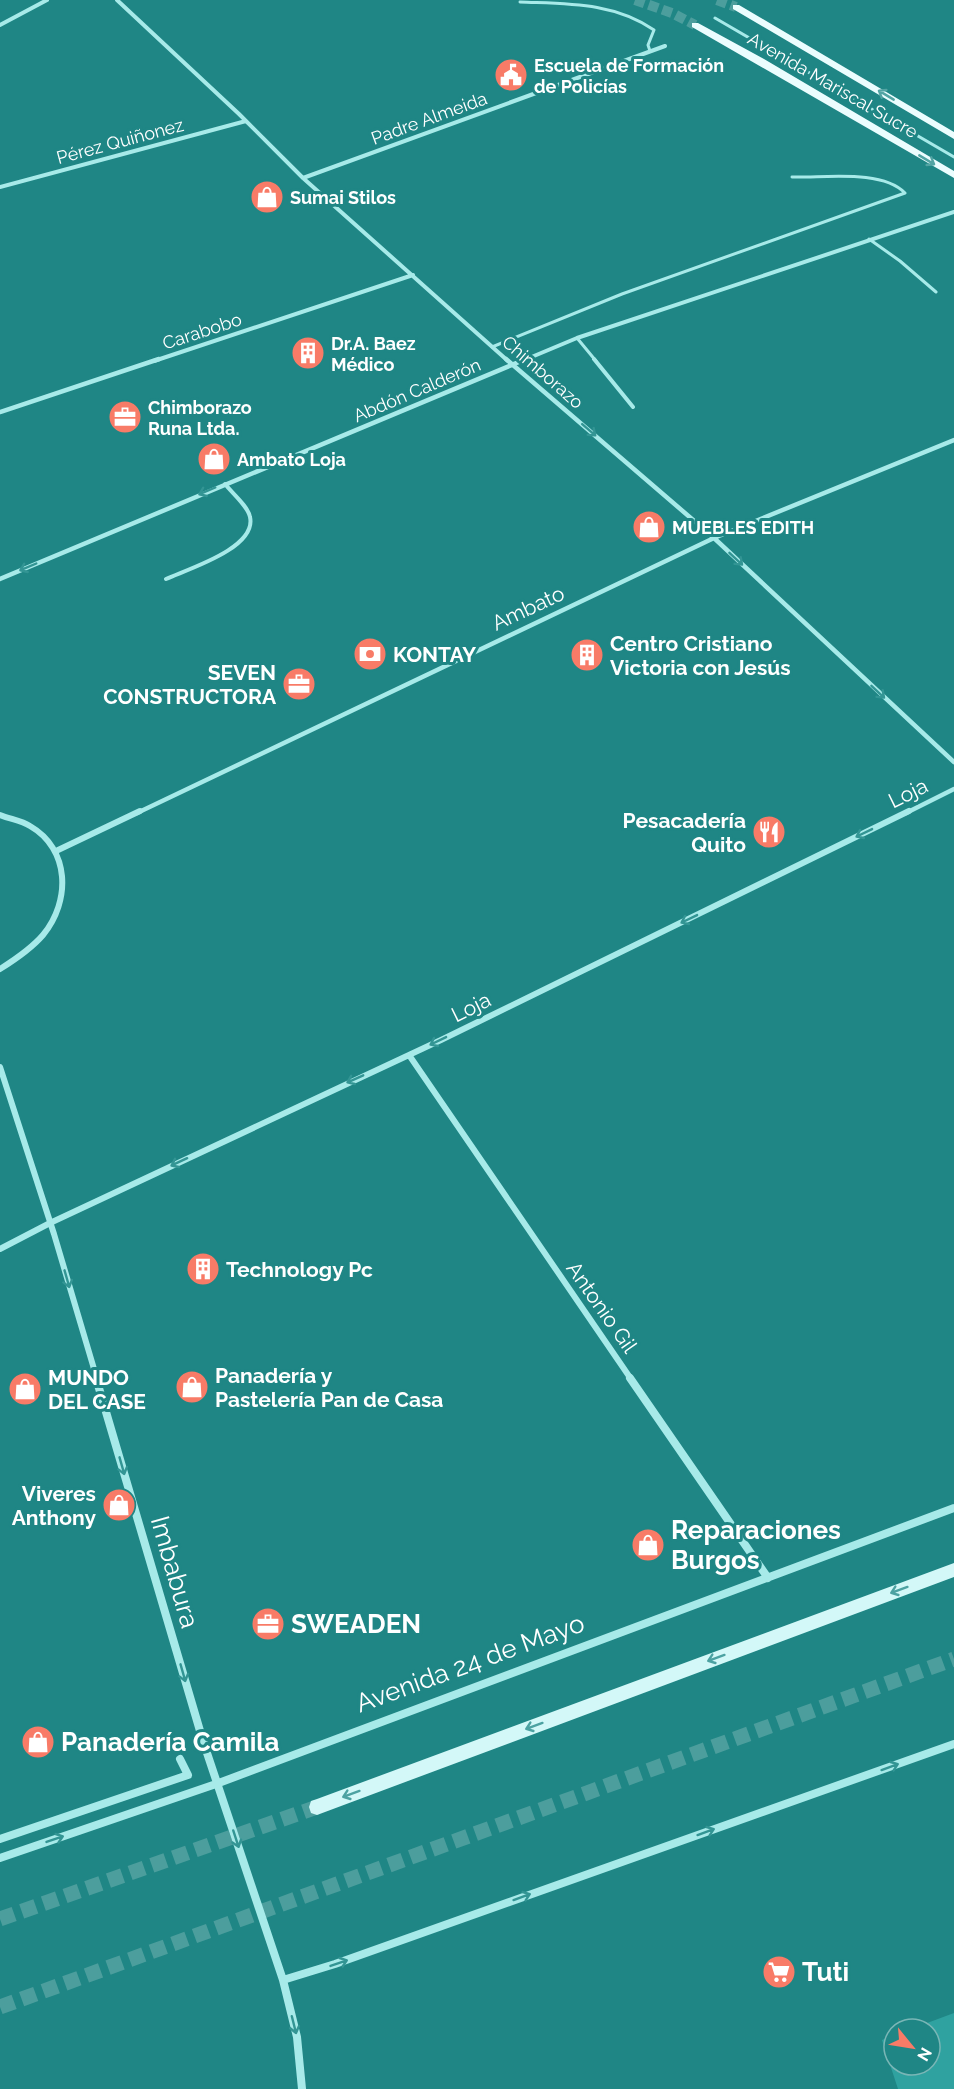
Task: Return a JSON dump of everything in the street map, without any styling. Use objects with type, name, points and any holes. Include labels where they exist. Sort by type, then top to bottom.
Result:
[{"type":"main road","name":"Avenida Mariscal Sucre","points":[[736,7],[954,136]]},
{"type":"main road","name":"Avenida Mariscal Sucre","points":[[695,25],[761,61],[954,176]]},
{"type":"main road","points":[[317,1807],[954,1569]]},
{"type":"street","points":[[0,25],[48,0]]},
{"type":"street","name":"Chimborazo","points":[[117,0],[303,178],[492,347],[714,538],[954,762]]},
{"type":"street","name":"Padre Almeida","points":[[303,178],[665,46]]},
{"type":"street","name":"Pérez Quiñonez","points":[[0,187],[246,121]]},
{"type":"street","name":"Abdón Calderón","points":[[0,579],[577,338],[954,212]]},
{"type":"street","name":"Carabobo","points":[[0,412],[412,275]]},
{"type":"street","name":"Ambato","points":[[56,850],[714,538],[954,440]]},
{"type":"street","name":"Loja","points":[[0,1249],[50,1223],[409,1055],[954,789]]},
{"type":"street","points":[[0,815],[12,817],[38,831],[56,850],[65,878],[60,909],[42,938],[12,963],[0,969]]},
{"type":"street","name":"Antonio Gil","points":[[409,1055],[768,1578]]},
{"type":"street","name":"Imbabura","points":[[0,1067],[50,1223],[216,1784],[283,1980],[297,2037],[302,2089]]},
{"type":"street","name":"Avenida 24 de Mayo","points":[[0,1858],[216,1784],[954,1508]]},
{"type":"street","points":[[283,1980],[335,1964],[954,1744]]},
{"type":"street","points":[[0,1839],[188,1775],[180,1759]]},
{"type":"lane","points":[[520,2],[599,6],[641,19],[654,30],[648,45],[650,51]]},
{"type":"lane","points":[[715,18],[954,157]]},
{"type":"lane","points":[[492,347],[622,294],[838,219],[904,193],[903,189],[894,183],[877,178],[792,177]]},
{"type":"lane","points":[[869,239],[900,261],[936,292]]},
{"type":"lane","points":[[577,338],[633,407]]},
{"type":"lane","points":[[166,579],[223,554],[246,538],[251,528],[250,515],[225,484]]},
{"type":"shaded area","points":[[954,2013],[954,2089],[898,2089],[894,2077],[942,2077],[942,2017]]},
{"type":"tunnel","points":[[635,0],[672,13],[695,25]]},
{"type":"tunnel","points":[[717,0],[736,7]]},
{"type":"tunnel","points":[[0,2007],[954,1659]]},
{"type":"tunnel","points":[[0,1919],[317,1807]]},
{"type":"place","name":"Escuela de Formación de Policías","points":[[511,75]]},
{"type":"place","name":"Sumai Stilos","points":[[267,197]]},
{"type":"place","name":"Dr.A. Baez Médico","points":[[308,353]]},
{"type":"place","name":"Chimborazo Runa Ltda.","points":[[125,417]]},
{"type":"place","name":"Ambato Loja","points":[[214,459]]},
{"type":"place","name":"MUEBLES EDITH","points":[[649,527]]},
{"type":"place","name":"KONTAY","points":[[370,654]]},
{"type":"place","name":"Centro Cristiano Victoria con Jesús","points":[[587,655]]},
{"type":"place","name":"SEVEN CONSTRUCTORA","points":[[299,684]]},
{"type":"place","name":"Pesacadería Quito","points":[[769,832]]},
{"type":"place","name":"Technology Pc","points":[[203,1269]]},
{"type":"place","name":"Panadería y Pastelería Pan de Casa","points":[[192,1387]]},
{"type":"place","name":"MUNDO DEL CASE","points":[[25,1389]]},
{"type":"place","name":"Viveres Anthony","points":[[119,1505]]},
{"type":"place","name":"Reparaciones Burgos","points":[[648,1545]]},
{"type":"place","name":"SWEADEN","points":[[268,1624]]},
{"type":"place","name":"Panadería Camila","points":[[38,1742]]},
{"type":"place","name":"Tuti","points":[[779,1972]]}]
